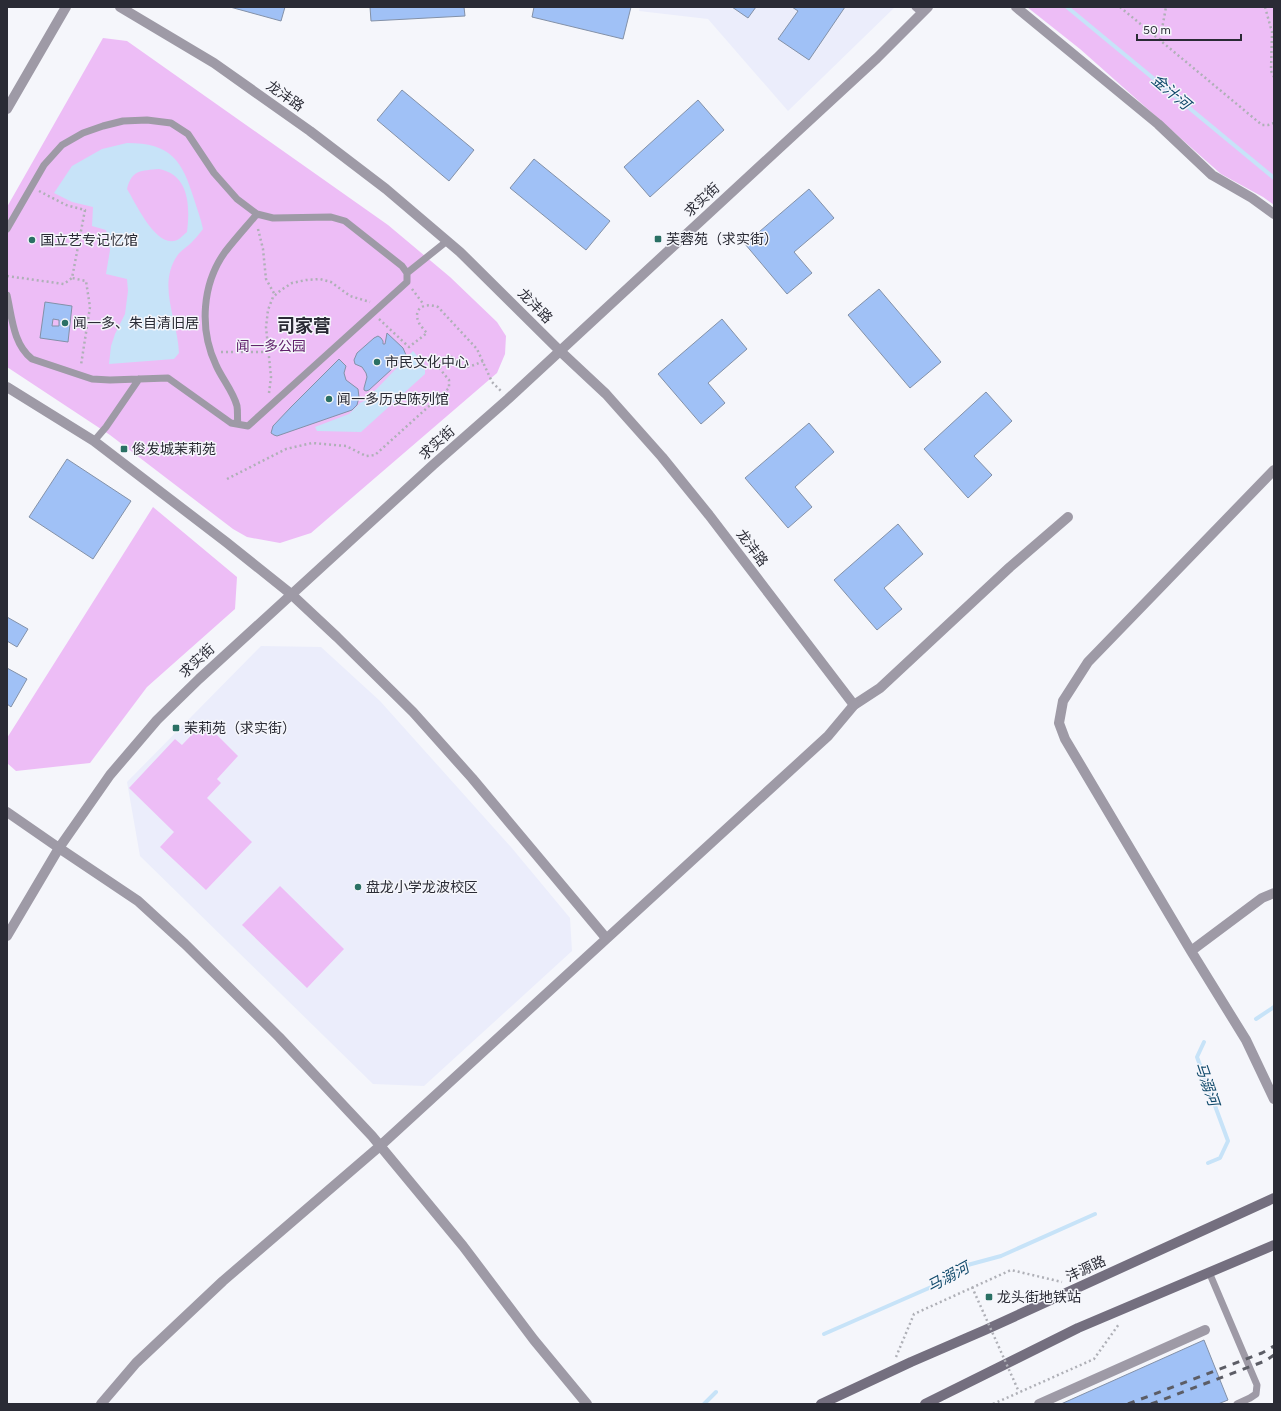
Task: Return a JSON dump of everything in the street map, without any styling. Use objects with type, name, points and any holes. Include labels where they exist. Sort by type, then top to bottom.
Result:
[{"type":"main road","name":"沣源路","points":[[822,1404],[1274,1198]]},
{"type":"main road","points":[[925,1404],[1078,1328],[1274,1245]]},
{"type":"street","points":[[7,109],[66,7]]},
{"type":"street","name":"龙沣路","points":[[120,7],[214,63],[310,132],[386,189],[460,252],[560,351],[606,394],[662,457],[709,515],[854,705]]},
{"type":"street","points":[[1016,7],[1158,124],[1212,175],[1252,198],[1274,214]]},
{"type":"street","name":"求实街","points":[[7,936],[60,848],[110,775],[157,720],[198,679],[508,399],[877,58],[922,9]]},
{"type":"street","points":[[7,387],[94,441],[291,594],[413,712],[482,790],[606,938]]},
{"type":"street","points":[[1274,470],[1088,662],[1062,702],[1059,723],[1065,738],[1191,951],[1246,1040],[1274,1099]]},
{"type":"street","points":[[101,1404],[136,1363],[223,1280],[380,1146],[828,736],[854,705],[880,688],[1005,572],[1068,517]]},
{"type":"street","points":[[7,812],[138,901],[185,944],[279,1037],[380,1146],[463,1246],[534,1340],[588,1404]]},
{"type":"street","points":[[1191,951],[1262,898],[1274,893]]},
{"type":"street","points":[[1039,1404],[1205,1330]]},
{"type":"lane","points":[[7,229],[44,165],[62,145],[83,133],[123,121],[147,120],[171,124],[188,134],[219,178],[237,199],[257,214],[273,218],[330,217],[345,221],[402,266],[407,273],[407,282],[248,426],[231,423],[168,378],[110,380],[92,379],[32,359],[24,353],[16,337],[7,295]]},
{"type":"lane","points":[[238,424],[237,407],[232,392],[216,367],[210,352],[205,330],[205,308],[209,288],[216,269],[225,252],[257,214]]},
{"type":"lane","points":[[407,273],[447,241]]},
{"type":"lane","points":[[94,441],[106,427],[139,379]]},
{"type":"lane","points":[[1209,1272],[1257,1386],[1256,1394],[1237,1404]]},
{"type":"path","points":[[1120,7],[1262,124],[1268,125],[1274,123]]},
{"type":"path","points":[[1160,40],[1166,7]]},
{"type":"path","points":[[1265,7],[1272,32],[1271,71],[1274,77]]},
{"type":"path","points":[[7,276],[64,284],[72,278],[86,210],[66,205],[31,187]]},
{"type":"path","points":[[257,214],[266,279],[275,295]]},
{"type":"path","points":[[72,278],[86,282],[90,307],[80,375]]},
{"type":"path","points":[[267,409],[271,377],[266,327],[268,310],[275,295],[292,283],[306,280],[320,280],[331,282],[350,296],[382,305]]},
{"type":"path","points":[[407,282],[424,305]]},
{"type":"path","points":[[373,313],[409,347],[427,333],[419,324],[417,315],[420,309],[424,305],[431,304],[438,307],[477,349],[492,382],[508,399]]},
{"type":"path","points":[[210,352],[269,352]]},
{"type":"path","points":[[227,478],[286,449],[312,444],[346,446],[366,456],[375,455],[450,388],[449,380],[440,370],[440,362],[445,357],[452,357],[462,366],[469,368],[483,361]]},
{"type":"path","points":[[890,1372],[914,1314],[1011,1270],[1080,1287]]},
{"type":"path","points":[[972,1288],[1019,1392]]},
{"type":"path","points":[[993,1404],[1094,1359],[1119,1323]]},
{"type":"shaded area","points":[[640,7],[895,7],[788,111],[708,19],[639,11]]},
{"type":"shaded area","name":"盘龙小学龙波校区","points":[[261,646],[321,647],[380,701],[511,847],[570,918],[572,951],[424,1086],[373,1084],[140,856],[127,782]]},
{"type":"green space","points":[[1027,7],[1274,7],[1274,205],[1263,197],[1221,174],[1080,49]]},
{"type":"green space","name":"闻一多公园","points":[[103,38],[127,41],[388,225],[450,277],[497,322],[506,336],[505,354],[497,373],[311,533],[280,543],[247,537],[233,529],[110,435],[7,367],[7,207]]},
{"type":"green space","points":[[153,507],[237,577],[235,609],[147,687],[90,763],[16,771],[7,763],[7,738]]},
{"type":"green space","points":[[204,722],[238,756],[217,779],[221,783],[207,798],[252,842],[206,890],[160,847],[174,832],[129,788],[175,739],[182,745]]},
{"type":"green space","points":[[280,886],[344,949],[307,988],[242,925]]},
{"type":"water","points":[[127,143],[154,146],[164,150],[179,164],[189,185],[203,229],[191,243],[178,254],[171,267],[169,279],[170,303],[179,353],[174,359],[109,364],[111,346],[125,314],[128,291],[127,279],[106,274],[110,250],[106,230],[92,226],[93,207],[72,202],[54,193],[72,166],[102,149]],"holes":[[[159,169],[169,172],[177,178],[182,185],[186,193],[188,203],[187,232],[179,239],[171,241],[163,239],[155,233],[127,189],[129,182],[138,172]]]},
{"type":"water","points":[[413,351],[425,365],[425,374],[361,432],[317,431],[315,427],[349,414],[360,403],[366,400]]},
{"type":"building","points":[[230,7],[285,7],[281,21]]},
{"type":"building","points":[[370,7],[464,7],[465,16],[371,21]]},
{"type":"building","points":[[534,7],[631,7],[623,39],[532,17]]},
{"type":"building","points":[[732,7],[756,7],[748,18]]},
{"type":"building","points":[[792,7],[845,7],[809,60],[778,39],[798,11]]},
{"type":"building","points":[[402,90],[474,150],[449,181],[377,120]]},
{"type":"building","points":[[698,100],[724,130],[650,197],[624,167]]},
{"type":"building","points":[[534,159],[610,221],[586,250],[510,188]]},
{"type":"building","points":[[809,189],[834,218],[794,252],[812,273],[787,294],[745,244]]},
{"type":"building","points":[[879,289],[941,362],[910,388],[848,315]]},
{"type":"building","name":"闻一多、朱自清旧居","points":[[45,302],[72,306],[68,342],[40,338]],"holes":[[[53,319],[59,320],[59,326],[52,326]]]},
{"type":"building","points":[[722,319],[747,349],[708,383],[725,403],[701,424],[658,374]]},
{"type":"building","name":"市民文化中心","points":[[387,333],[403,348],[406,355],[369,390],[366,391],[364,388],[367,377],[366,373],[362,367],[355,364],[354,360],[357,353],[374,338],[378,336],[383,341],[383,344],[385,344]]},
{"type":"building","name":"闻一多历史陈列馆","points":[[339,359],[346,366],[344,373],[346,380],[358,389],[359,397],[357,405],[352,410],[277,436],[271,433],[273,426]]},
{"type":"building","points":[[986,392],[1012,421],[974,456],[992,475],[968,498],[924,449]]},
{"type":"building","points":[[809,423],[834,452],[795,487],[812,507],[788,528],[745,478]]},
{"type":"building","points":[[67,459],[131,501],[93,559],[29,517]]},
{"type":"building","points":[[898,524],[923,554],[884,588],[902,609],[877,630],[834,580]]},
{"type":"building","points":[[7,617],[28,629],[17,647],[7,641]]},
{"type":"building","points":[[7,668],[27,679],[11,707],[7,704]]},
{"type":"building","points":[[1204,1340],[1228,1400],[1218,1404],[1061,1404]]},
{"type":"waterway","name":"金汁河","points":[[1067,7],[1274,178]]},
{"type":"waterway","name":"马溺河","points":[[1256,1019],[1274,1007]]},
{"type":"waterway","name":"马溺河","points":[[1204,1042],[1197,1057],[1228,1141],[1220,1158],[1208,1163]]},
{"type":"waterway","name":"马溺河","points":[[824,1334],[945,1281],[964,1266],[1001,1256],[1095,1214]]},
{"type":"waterway","name":"马溺河","points":[[704,1404],[716,1392]]},
{"type":"railway","points":[[1128,1404],[1262,1353],[1274,1346]]},
{"type":"railway","points":[[1151,1404],[1265,1361],[1274,1355]]},
{"type":"place","name":"芙蓉苑（求实街）","points":[[658,239]]},
{"type":"place","name":"国立艺专记忆馆","points":[[32,240]]},
{"type":"place","name":"闻一多、朱自清旧居","points":[[65,323]]},
{"type":"place","name":"市民文化中心","points":[[377,362]]},
{"type":"place","name":"闻一多历史陈列馆","points":[[329,399]]},
{"type":"place","name":"俊发城茉莉苑","points":[[124,449]]},
{"type":"place","name":"茉莉苑（求实街）","points":[[176,728]]},
{"type":"place","name":"盘龙小学龙波校区","points":[[358,887]]},
{"type":"place","name":"龙头街地铁站","points":[[989,1297]]},
{"type":"district","name":"司家营","points":[[304,326]]}]
